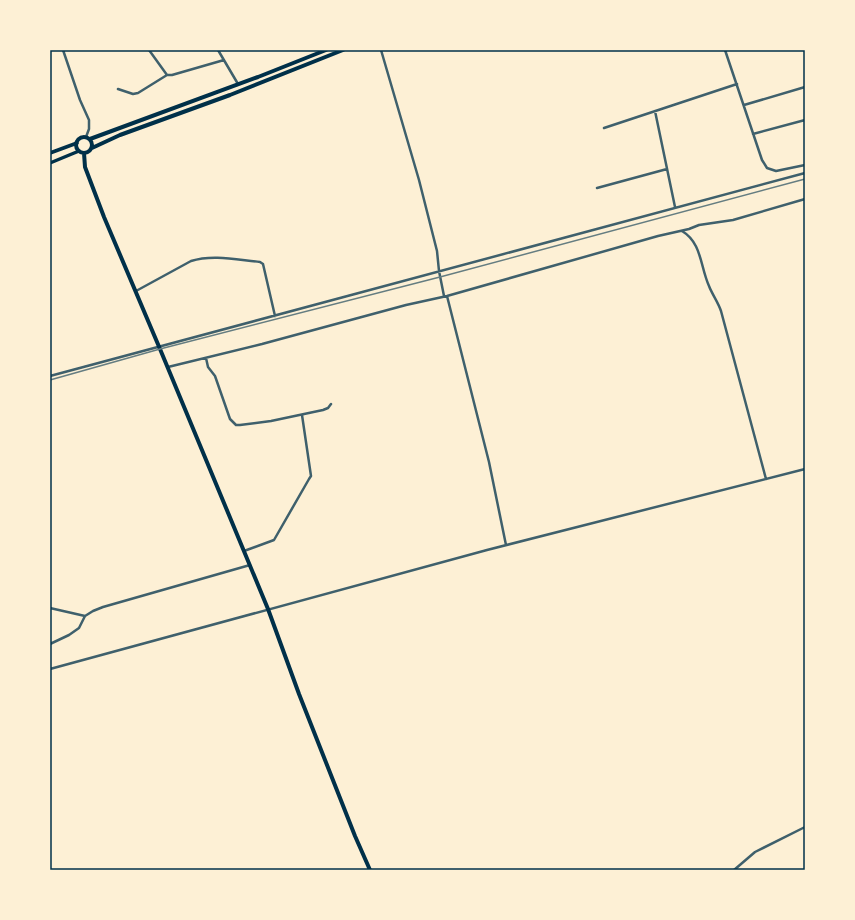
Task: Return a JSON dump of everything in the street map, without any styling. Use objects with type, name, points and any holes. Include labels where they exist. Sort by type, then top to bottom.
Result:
[{"type":"main road","points":[[50,153],[77,143],[81,138],[88,138],[238,84],[326,50]]},
{"type":"main road","points":[[50,163],[79,151],[84,153],[89,152],[92,148],[120,135],[343,50]]},
{"type":"main road","points":[[88,138],[92,143],[92,148]]},
{"type":"main road","points":[[77,143],[79,151]]},
{"type":"main road","points":[[84,153],[85,168],[104,216],[268,609],[299,694],[370,870]]},
{"type":"street","points":[[63,50],[80,100],[89,120],[88,138]]},
{"type":"street","points":[[149,50],[167,75]]},
{"type":"street","points":[[218,50],[238,84]]},
{"type":"street","points":[[381,50],[437,251],[439,271],[489,462],[506,545]]},
{"type":"street","points":[[725,50],[762,160],[767,168],[776,171],[805,166]]},
{"type":"street","points":[[118,89],[133,94],[138,93],[167,75],[172,75],[224,60]]},
{"type":"street","points":[[604,128],[737,84]]},
{"type":"street","points":[[744,104],[805,87]]},
{"type":"street","points":[[655,111],[675,207]]},
{"type":"street","points":[[753,134],[805,120]]},
{"type":"street","points":[[597,188],[667,170]]},
{"type":"street","points":[[50,376],[805,173]]},
{"type":"street","points":[[168,367],[446,296],[707,223],[720,223],[733,220],[805,199]]},
{"type":"street","points":[[682,231],[688,235],[696,245],[709,286],[717,299],[766,479]]},
{"type":"street","points":[[136,291],[191,261],[211,258],[260,262],[263,264],[274,316]]},
{"type":"street","points":[[206,358],[208,367],[215,376],[230,419],[236,425],[302,415],[323,410],[328,408],[331,404]]},
{"type":"street","points":[[244,551],[274,540],[311,476],[302,415]]},
{"type":"street","points":[[50,669],[506,545],[805,468]]},
{"type":"street","points":[[50,644],[80,628],[85,616],[103,607],[250,565]]},
{"type":"street","points":[[50,608],[85,616]]},
{"type":"street","points":[[734,870],[755,852],[805,827]]},
{"type":"railway","points":[[50,380],[160,349],[440,277],[805,179]]}]
